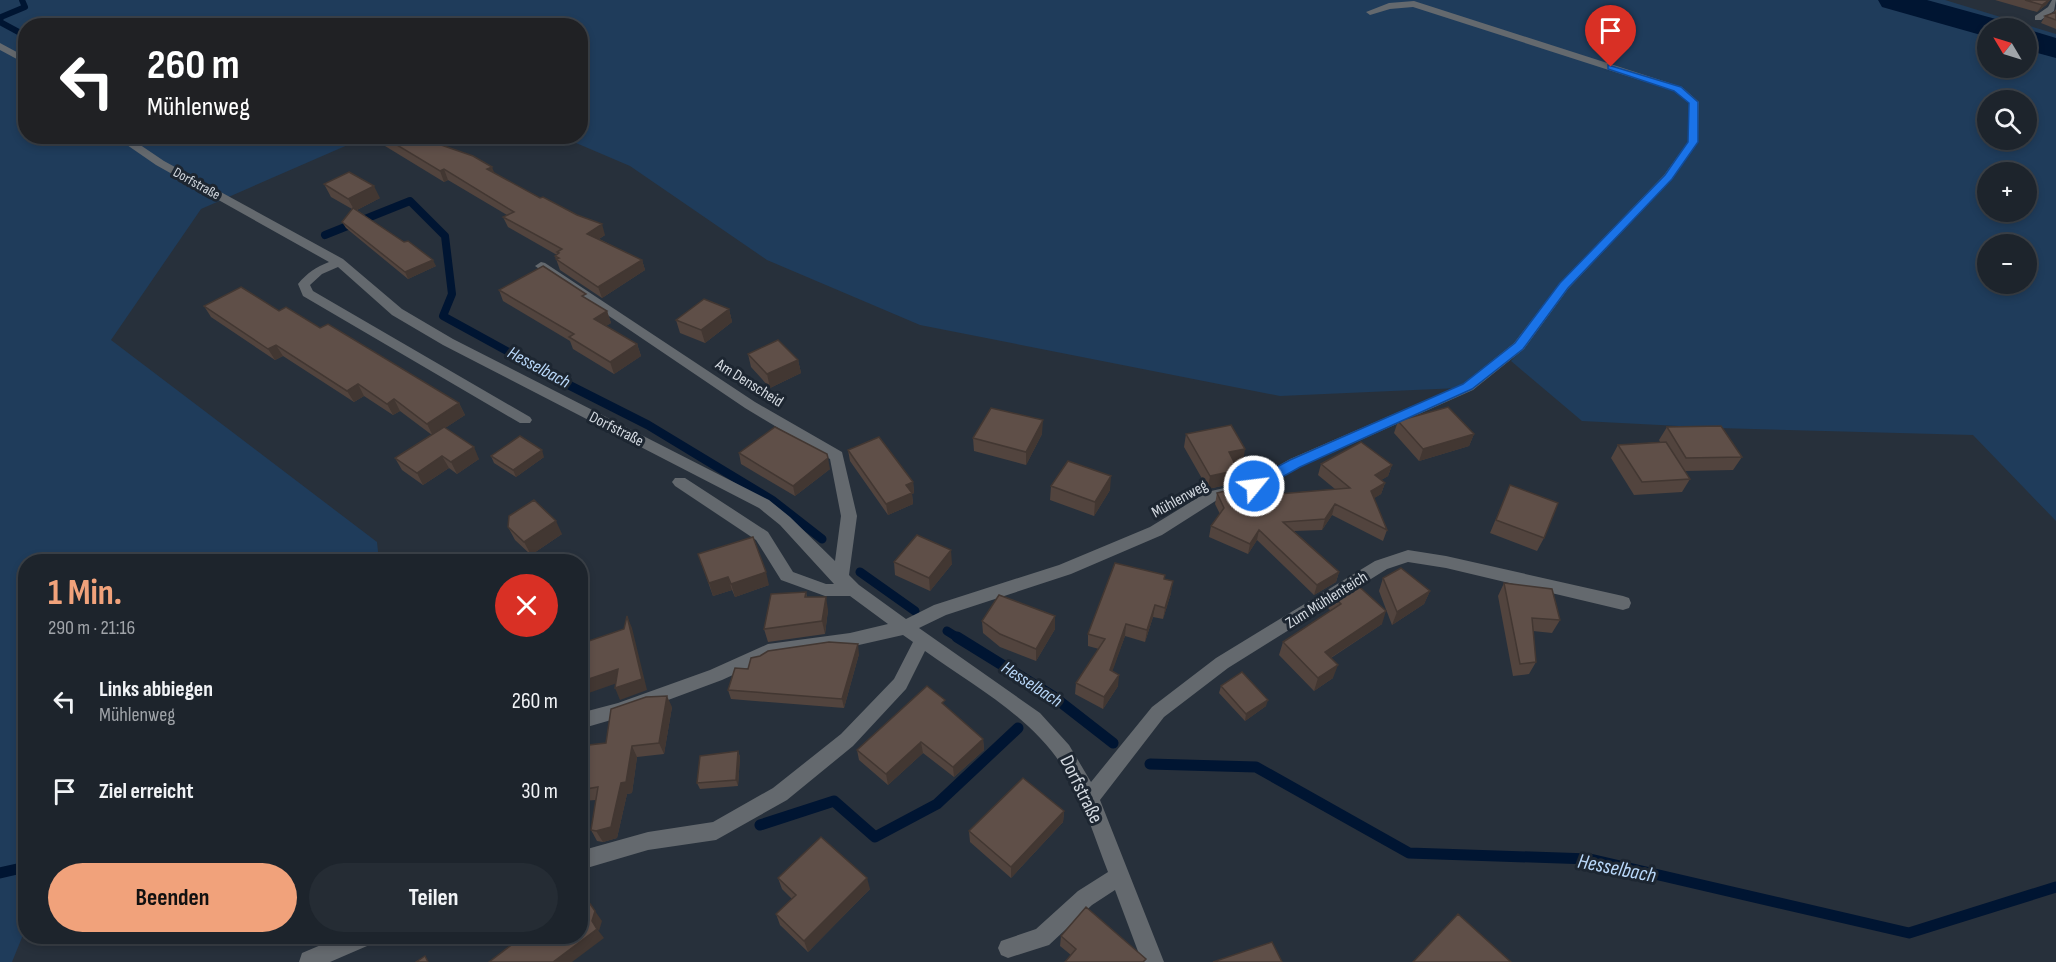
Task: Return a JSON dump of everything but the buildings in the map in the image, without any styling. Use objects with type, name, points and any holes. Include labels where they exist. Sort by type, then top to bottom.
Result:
[{"type":"street","points":[[2038,18],[2051,9],[2056,1]]},
{"type":"street","name":"Mühlenweg","points":[[906,627],[940,610],[1065,570],[1156,531],[1212,496],[1254,486],[1295,463],[1468,387],[1519,346],[1564,286],[1668,177],[1693,142],[1694,102],[1678,89],[1414,4],[1389,6],[1370,12]]},
{"type":"street","points":[[0,45],[18,56]]},
{"type":"street","name":"Dorfstraße","points":[[131,144],[160,163],[339,262],[396,312],[448,342],[764,504],[785,521],[847,584],[1034,719],[1053,736],[1068,756],[1090,798],[1153,962]]},
{"type":"street","points":[[339,262],[318,271],[304,284],[307,293],[525,420]]},
{"type":"street","name":"Am Denscheid","points":[[541,266],[750,405],[837,456],[849,516],[847,584]]},
{"type":"street","points":[[680,482],[762,536],[787,576],[825,590],[847,584]]},
{"type":"street","name":"Zum Mühlenteich","points":[[1090,798],[1158,712],[1222,663],[1381,565],[1408,556],[1446,562],[1623,603]]},
{"type":"street","points":[[588,719],[619,711],[716,675],[768,651],[850,640],[906,627]]},
{"type":"street","points":[[588,859],[648,840],[716,831],[780,794],[847,740],[900,684],[922,639]]},
{"type":"street","points":[[1008,948],[1042,938],[1085,898],[1119,876]]},
{"type":"street","points":[[309,960],[348,944]]},
{"type":"shaded area","points":[[0,0],[1945,0],[2004,18],[1977,18],[1977,78],[2037,78],[2037,28],[2056,34],[2056,521],[1973,435],[1718,428],[1582,421],[1511,361],[1567,288],[1695,144],[1696,105],[1676,89],[1691,103],[1691,142],[1666,176],[1516,344],[1459,388],[1280,396],[920,325],[767,260],[630,166],[578,144],[588,144],[588,18],[18,18],[18,144],[350,144],[201,209],[111,340],[377,542],[378,554],[18,554],[19,944],[12,962],[0,962]]},
{"type":"waterway","name":"Hesselbach","points":[[18,32],[0,22],[1,17],[25,7],[22,0]]},
{"type":"waterway","points":[[1893,0],[1977,24]]},
{"type":"waterway","points":[[2037,42],[2056,48]]},
{"type":"waterway","name":"Hesselbach","points":[[325,235],[410,201],[445,236],[452,294],[443,316],[556,378]]},
{"type":"waterway","name":"Hesselbach","points":[[553,377],[648,425],[772,500],[822,539]]},
{"type":"waterway","name":"Hesselbach","points":[[860,572],[915,611]]},
{"type":"waterway","name":"Hesselbach","points":[[947,631],[960,639]]},
{"type":"waterway","name":"Hesselbach","points":[[957,637],[1054,697],[1113,743]]},
{"type":"waterway","points":[[760,825],[834,801],[875,837],[937,804],[1018,728]]},
{"type":"waterway","name":"Hesselbach","points":[[1150,764],[1256,767],[1409,853],[1590,859],[1909,933],[2056,887]]},
{"type":"waterway","points":[[0,873],[18,869]]},
{"type":"route","points":[[1254,486],[1295,463],[1468,387],[1519,346],[1564,286],[1668,177],[1693,142],[1694,102],[1678,89],[1611,67]]}]
